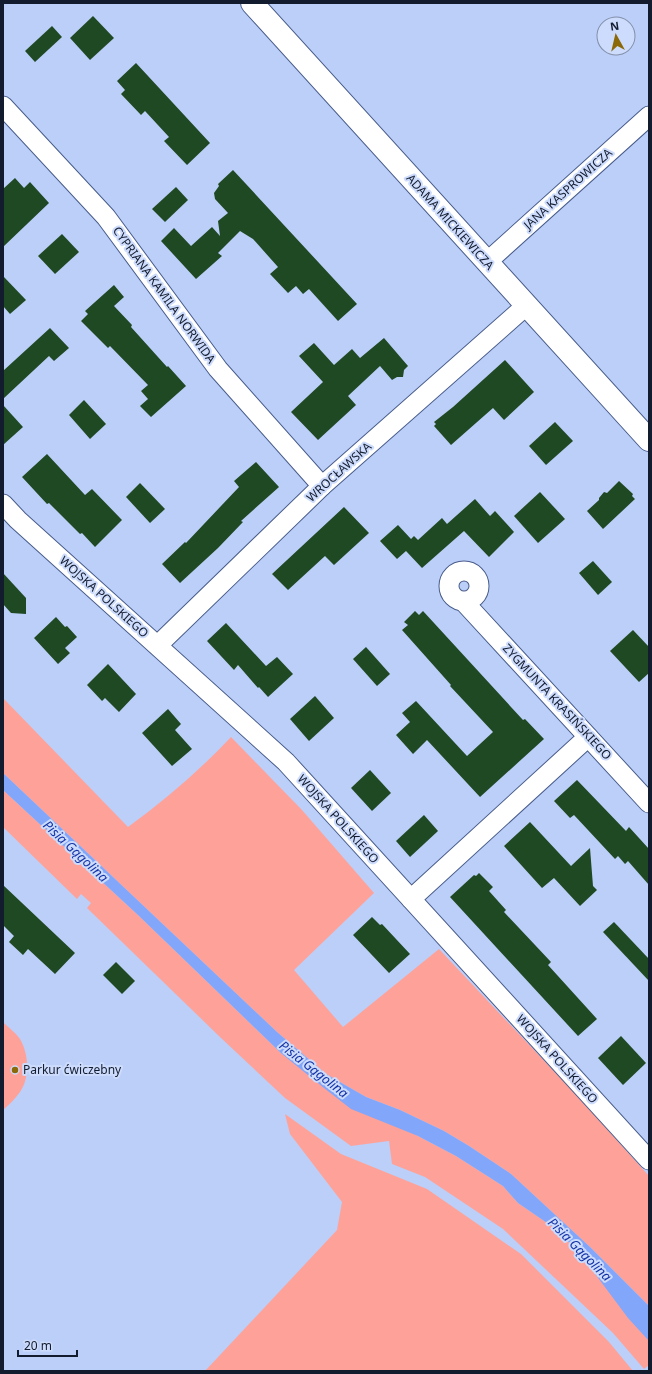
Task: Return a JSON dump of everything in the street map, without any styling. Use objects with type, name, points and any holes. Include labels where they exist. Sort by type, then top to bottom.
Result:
[{"type":"street","name":"ADAMA MICKIEWICZA","points":[[252,3],[649,440]]},
{"type":"street","name":"CYPRIANA KAMILA NORWIDA","points":[[3,106],[106,217],[218,369],[322,486]]},
{"type":"street","name":"JANA KASPROWICZA","points":[[487,262],[649,116]]},
{"type":"street","name":"WROCŁAWSKA","points":[[158,645],[322,486],[527,305]]},
{"type":"street","name":"WOJSKA POLSKIEGO","points":[[3,504],[18,520],[286,762],[649,1160]]},
{"type":"street","name":"ZYGMUNTA KRASIŃSKIEGO","points":[[464,602],[649,803]]},
{"type":"street","points":[[411,899],[588,737]]},
{"type":"shaded area","points":[[3,698],[128,827],[182,784],[231,737],[302,810],[374,893],[294,970],[343,1027],[439,949],[581,1100],[649,1176],[649,1306],[590,1247],[511,1174],[444,1131],[400,1110],[366,1097],[326,1074],[277,1032],[3,773]]},
{"type":"shaded area","points":[[3,790],[138,915],[282,1054],[418,1136],[456,1156],[503,1186],[518,1203],[553,1227],[578,1251],[649,1340],[649,1365],[644,1369],[613,1333],[503,1229],[425,1177],[392,1164],[389,1141],[351,1146],[285,1098],[87,908],[91,903],[81,894],[77,899],[3,827]]},
{"type":"shaded area","name":"Parkur ćwiczebny","points":[[3,1022],[14,1032],[23,1045],[27,1059],[27,1073],[20,1092],[3,1110]]},
{"type":"shaded area","points":[[285,1114],[341,1154],[427,1189],[521,1254],[609,1342],[633,1371],[205,1371],[337,1230],[342,1202],[290,1134]]},
{"type":"water","name":"Pisia Gągolina","points":[[3,773],[277,1032],[326,1074],[366,1097],[400,1110],[444,1131],[511,1174],[590,1247],[649,1306],[649,1341],[628,1318],[578,1251],[553,1227],[518,1203],[503,1186],[456,1156],[418,1136],[351,1109],[282,1054],[138,915],[3,790]]},
{"type":"building","points":[[93,16],[114,38],[90,60],[70,38]]},
{"type":"building","points":[[52,26],[62,37],[35,62],[25,51]]},
{"type":"building","points":[[136,63],[210,143],[187,165],[164,141],[169,137],[145,111],[141,115],[121,94],[125,90],[117,81]]},
{"type":"building","points":[[233,170],[357,304],[338,321],[309,289],[303,294],[296,286],[288,293],[270,274],[278,267],[253,239],[240,231],[218,253],[222,256],[196,279],[161,241],[174,228],[191,246],[212,227],[220,236],[218,221],[228,213],[215,199],[214,193],[219,186],[218,184]]},
{"type":"building","points":[[15,178],[24,188],[30,182],[49,203],[3,247],[3,189]]},
{"type":"building","points":[[176,187],[188,200],[165,222],[152,209]]},
{"type":"building","points":[[62,234],[79,252],[55,274],[38,256]]},
{"type":"building","points":[[3,276],[26,300],[10,314],[3,306]]},
{"type":"building","points":[[114,285],[124,297],[114,306],[167,367],[168,366],[186,386],[151,417],[140,406],[148,399],[141,391],[148,385],[110,346],[108,348],[81,321],[88,314],[85,311]]},
{"type":"building","points":[[50,328],[69,348],[54,361],[49,356],[3,399],[3,371]]},
{"type":"building","points":[[384,338],[408,366],[404,370],[403,377],[397,377],[392,380],[380,366],[348,396],[356,405],[318,440],[291,412],[323,382],[299,356],[314,343],[334,365],[352,349],[360,358]]},
{"type":"building","points":[[505,360],[534,392],[504,420],[493,408],[451,445],[434,426],[436,424],[434,422]]},
{"type":"building","points":[[84,400],[106,424],[90,439],[69,415]]},
{"type":"building","points":[[3,405],[23,427],[3,445]]},
{"type":"building","points":[[555,422],[573,441],[546,465],[529,446]]},
{"type":"building","points":[[47,454],[85,495],[92,489],[122,520],[95,547],[49,503],[47,504],[22,477]]},
{"type":"building","points":[[256,462],[279,487],[241,521],[243,522],[218,548],[180,583],[162,564],[185,542],[186,543],[239,487],[234,481]]},
{"type":"building","points":[[619,481],[633,494],[632,496],[635,499],[603,529],[587,511],[599,500],[604,492],[607,493]]},
{"type":"building","points":[[140,483],[165,509],[150,523],[126,497]]},
{"type":"building","points":[[540,492],[565,519],[538,543],[514,516]]},
{"type":"building","points":[[475,499],[490,516],[495,511],[514,532],[489,557],[464,531],[422,568],[406,551],[397,559],[380,541],[398,525],[411,539],[414,536],[418,540],[442,518],[447,524]]},
{"type":"building","points":[[344,507],[369,533],[334,565],[325,556],[288,590],[272,574]]},
{"type":"building","points":[[593,561],[612,582],[598,595],[579,573]]},
{"type":"building","points":[[3,573],[26,598],[26,614],[11,613],[3,604]]},
{"type":"building","points":[[415,611],[419,615],[423,611],[523,720],[525,719],[544,739],[480,797],[427,740],[413,754],[396,735],[410,722],[402,713],[416,701],[467,756],[493,732],[450,686],[451,685],[402,630],[408,625],[404,622]]},
{"type":"building","points":[[56,617],[77,637],[65,648],[70,653],[58,664],[34,638]]},
{"type":"building","points":[[226,623],[266,666],[277,657],[293,674],[268,697],[238,665],[234,670],[207,641]]},
{"type":"building","points":[[633,630],[649,647],[649,673],[639,682],[610,651]]},
{"type":"building","points":[[366,647],[390,674],[377,686],[353,659]]},
{"type":"building","points":[[108,664],[136,694],[119,712],[105,698],[102,701],[87,685]]},
{"type":"building","points":[[315,696],[334,718],[309,741],[290,719]]},
{"type":"building","points":[[168,709],[181,724],[175,730],[192,749],[172,766],[142,733]]},
{"type":"building","points":[[370,770],[391,793],[372,811],[351,788]]},
{"type":"building","points":[[577,780],[626,831],[629,827],[649,849],[649,885],[628,861],[625,864],[618,856],[615,859],[574,815],[570,818],[554,801]]},
{"type":"building","points":[[424,815],[438,831],[410,857],[396,841]]},
{"type":"building","points":[[530,822],[571,866],[590,848],[593,886],[597,890],[580,906],[554,878],[542,888],[504,846]]},
{"type":"building","points":[[479,873],[493,887],[489,891],[506,910],[504,912],[551,962],[548,965],[597,1019],[578,1036],[450,897],[474,875],[476,876]]},
{"type":"building","points":[[3,885],[75,953],[55,974],[28,949],[23,955],[9,942],[14,936],[3,925]]},
{"type":"building","points":[[372,917],[380,925],[382,924],[410,954],[389,973],[353,935]]},
{"type":"building","points":[[614,922],[649,959],[649,981],[603,932]]},
{"type":"building","points":[[116,962],[135,981],[122,994],[103,975]]},
{"type":"building","points":[[621,1036],[646,1063],[623,1085],[598,1058]]},
{"type":"place","name":"Parkur ćwiczebny","points":[[15,1070]]}]
